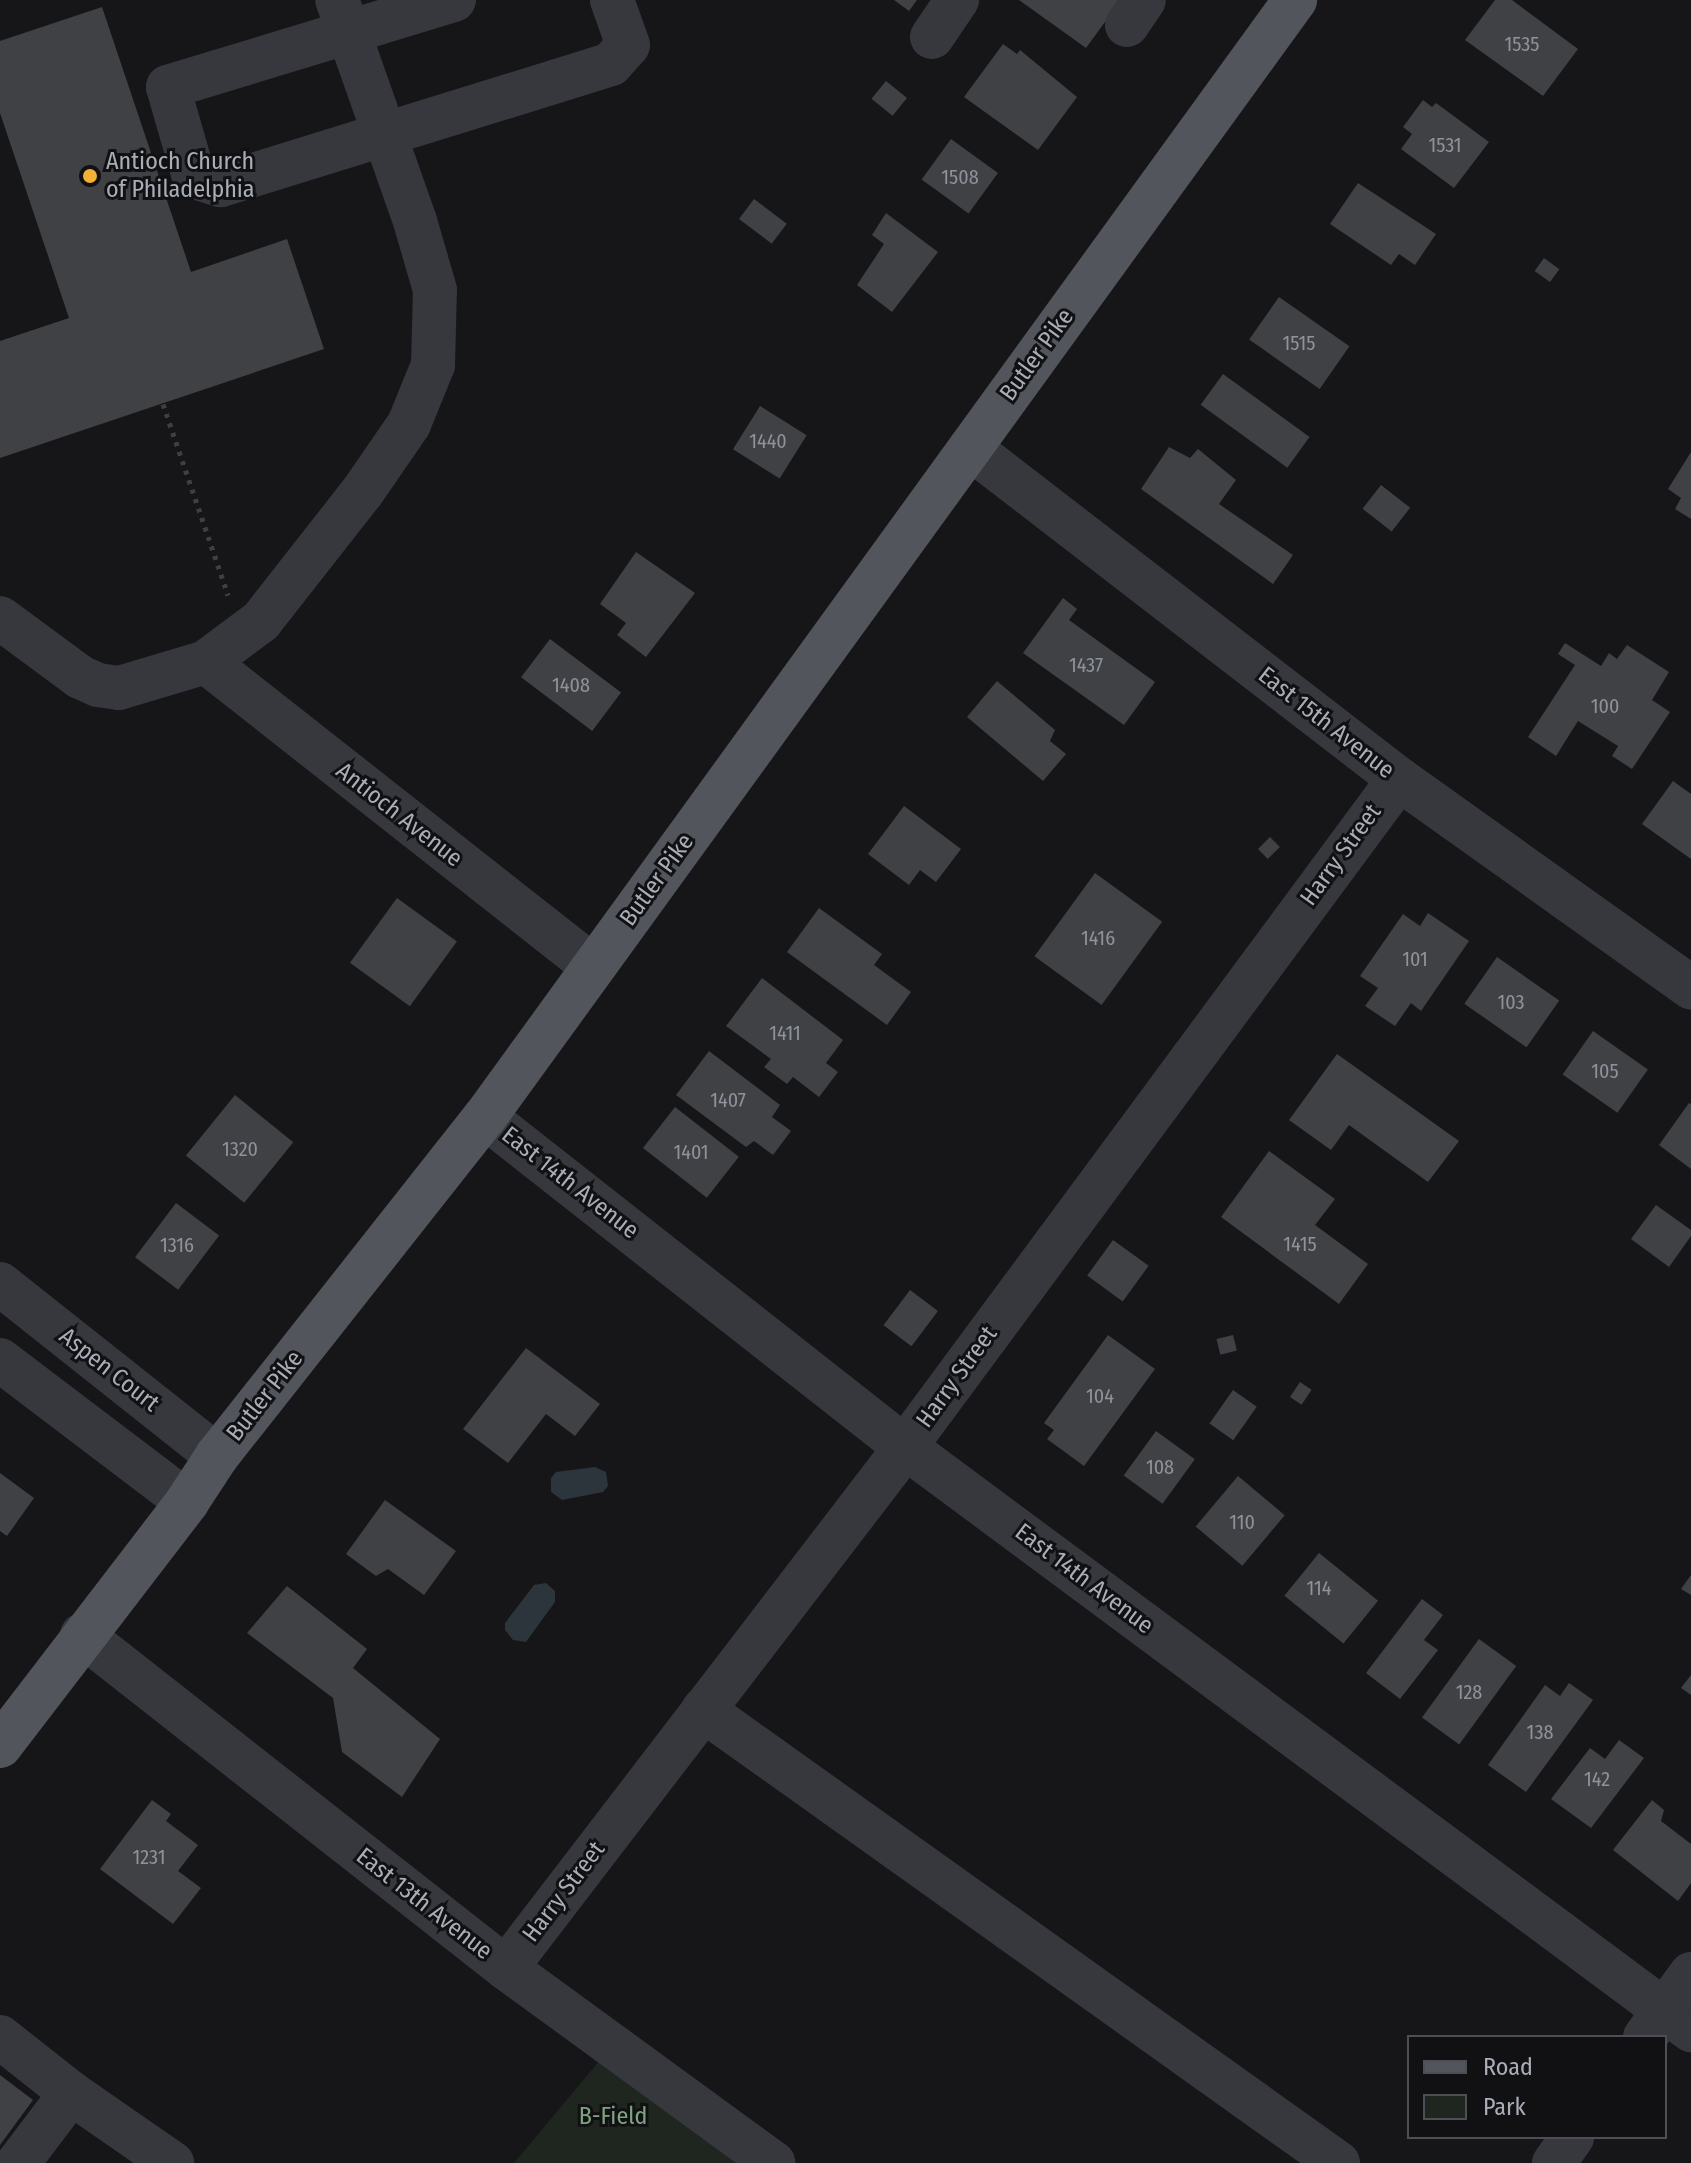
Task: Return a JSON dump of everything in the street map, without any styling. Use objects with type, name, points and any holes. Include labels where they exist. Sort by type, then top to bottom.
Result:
[{"type":"main road","name":"Butler Pike","points":[[0,1746],[82,1635],[187,1502],[217,1456],[485,1117],[1295,0]]},
{"type":"street","points":[[454,0],[342,15],[168,87],[194,177],[221,185],[611,64],[628,45],[612,0]]},
{"type":"street","points":[[932,37],[957,0]]},
{"type":"street","points":[[0,618],[80,677],[98,685],[119,688],[206,662],[261,621],[363,491],[409,424],[433,365],[435,290],[342,15]]},
{"type":"street","name":"East 15th Avenue","points":[[970,448],[1399,779],[1691,987]]},
{"type":"street","name":"Antioch Avenue","points":[[206,662],[593,967]]},
{"type":"street","name":"Harry Street","points":[[506,1968],[905,1447],[1399,779]]},
{"type":"street","name":"East 14th Avenue","points":[[485,1117],[905,1447],[1667,2025]]},
{"type":"street","name":"Aspen Court","points":[[0,1284],[217,1456]]},
{"type":"street","points":[[0,1360],[187,1502]]},
{"type":"street","name":"East 13th Avenue","points":[[82,1635],[506,1968],[773,2163]]},
{"type":"street","points":[[703,1710],[1338,2163]]},
{"type":"street","points":[[1667,2025],[1691,1974]]},
{"type":"street","points":[[0,2037],[71,2093],[172,2163]]},
{"type":"street","points":[[18,2163],[71,2093]]},
{"type":"street","points":[[1554,2163],[1571,2139]]},
{"type":"path","points":[[163,404],[229,596]]},
{"type":"green space","name":"B-Field","points":[[605,2054],[751,2163],[514,2163]]},
{"type":"shaded area","points":[[595,1467],[606,1472],[608,1486],[603,1492],[562,1500],[551,1492],[551,1478],[556,1472]]},
{"type":"shaded area","points":[[546,1583],[555,1591],[555,1602],[526,1642],[513,1640],[505,1630],[505,1623],[534,1585]]},
{"type":"building","points":[[894,0],[917,0],[909,11]]},
{"type":"building","points":[[1019,0],[1121,0],[1086,48]]},
{"type":"building","points":[[1495,0],[1512,0],[1578,49],[1543,96],[1465,40]]},
{"type":"building","name":"Antioch Church of Philadelphia","points":[[102,7],[191,272],[287,239],[324,349],[0,458],[0,341],[69,318],[0,113],[0,41]]},
{"type":"building","points":[[1003,44],[1017,54],[1020,50],[1077,97],[1038,150],[964,97]]},
{"type":"building","points":[[886,81],[907,98],[893,116],[872,99]]},
{"type":"building","points":[[1423,100],[1432,107],[1436,103],[1489,142],[1454,188],[1401,149],[1412,134],[1403,127]]},
{"type":"building","points":[[951,139],[998,173],[969,214],[922,179]]},
{"type":"building","points":[[1358,183],[1436,234],[1415,265],[1399,254],[1391,265],[1330,224]]},
{"type":"building","points":[[754,199],[787,224],[772,244],[739,219]]},
{"type":"building","points":[[886,213],[938,252],[892,312],[857,285],[884,244],[872,235]]},
{"type":"building","points":[[1544,258],[1559,269],[1550,282],[1535,271]]},
{"type":"building","points":[[1279,297],[1349,346],[1320,389],[1249,340]]},
{"type":"building","points":[[1223,374],[1310,437],[1287,468],[1201,405]]},
{"type":"building","points":[[760,406],[807,435],[780,478],[733,449]]},
{"type":"building","points":[[1169,447],[1190,458],[1198,449],[1236,480],[1219,504],[1293,555],[1273,584],[1141,489]]},
{"type":"building","points":[[1691,452],[1691,519],[1675,509],[1681,498],[1668,489]]},
{"type":"building","points":[[1381,485],[1410,508],[1392,531],[1363,509]]},
{"type":"building","points":[[636,552],[695,593],[646,657],[617,635],[626,623],[600,604]]},
{"type":"building","points":[[1063,598],[1077,609],[1069,620],[1155,682],[1124,725],[1023,653]]},
{"type":"building","points":[[550,639],[621,693],[592,731],[521,677]]},
{"type":"building","points":[[1565,643],[1601,666],[1609,653],[1617,659],[1627,645],[1669,672],[1652,700],[1670,712],[1632,769],[1612,756],[1618,746],[1578,721],[1556,756],[1528,737],[1575,665],[1558,654]]},
{"type":"building","points":[[997,681],[1055,730],[1050,741],[1066,754],[1043,781],[967,717]]},
{"type":"building","points":[[1673,781],[1691,794],[1691,859],[1642,824]]},
{"type":"building","points":[[904,806],[961,849],[936,882],[920,870],[909,885],[868,854]]},
{"type":"building","points":[[1270,837],[1280,847],[1268,859],[1258,849]]},
{"type":"building","points":[[1095,873],[1162,922],[1102,1005],[1034,956]]},
{"type":"building","points":[[397,898],[457,941],[410,1006],[350,963]]},
{"type":"building","points":[[819,908],[882,954],[874,965],[911,992],[887,1025],[787,952]]},
{"type":"building","points":[[1428,913],[1469,941],[1421,1011],[1411,1003],[1395,1026],[1365,1006],[1378,988],[1360,976],[1403,914],[1420,926]]},
{"type":"building","points":[[1497,957],[1559,1001],[1527,1047],[1464,1004]]},
{"type":"building","points":[[762,978],[843,1040],[826,1063],[838,1072],[819,1097],[793,1077],[787,1084],[764,1067],[771,1059],[726,1026]]},
{"type":"building","points":[[1593,1031],[1648,1069],[1617,1113],[1563,1074]]},
{"type":"building","points":[[709,1051],[780,1105],[772,1117],[791,1131],[773,1155],[754,1141],[746,1147],[676,1095]]},
{"type":"building","points":[[1337,1054],[1459,1141],[1428,1182],[1349,1125],[1331,1150],[1289,1120]]},
{"type":"building","points":[[235,1095],[293,1142],[244,1203],[186,1156]]},
{"type":"building","points":[[1691,1104],[1691,1169],[1659,1145]]},
{"type":"building","points":[[675,1107],[739,1157],[707,1198],[643,1148]]},
{"type":"building","points":[[1269,1151],[1335,1199],[1315,1225],[1368,1264],[1339,1304],[1221,1217]]},
{"type":"building","points":[[176,1203],[219,1235],[178,1290],[135,1257]]},
{"type":"building","points":[[1656,1205],[1691,1230],[1691,1236],[1669,1267],[1631,1239]]},
{"type":"building","points":[[1113,1240],[1149,1266],[1123,1301],[1087,1276]]},
{"type":"building","points":[[910,1290],[938,1311],[911,1346],[884,1325]]},
{"type":"building","points":[[1108,1335],[1155,1369],[1084,1466],[1047,1439],[1054,1430],[1044,1423]]},
{"type":"building","points":[[1233,1335],[1237,1351],[1220,1355],[1217,1339]]},
{"type":"building","points":[[526,1348],[600,1404],[575,1436],[546,1414],[508,1463],[463,1429]]},
{"type":"building","points":[[1300,1382],[1312,1390],[1302,1405],[1290,1397]]},
{"type":"building","points":[[1233,1390],[1257,1407],[1233,1440],[1209,1424]]},
{"type":"building","points":[[1156,1431],[1195,1459],[1163,1504],[1124,1475]]},
{"type":"building","points":[[0,1473],[34,1498],[7,1536],[0,1531]]},
{"type":"building","points":[[1238,1476],[1285,1515],[1242,1566],[1196,1527]]},
{"type":"building","points":[[385,1500],[456,1551],[424,1595],[388,1569],[376,1576],[346,1554]]},
{"type":"building","points":[[1319,1553],[1378,1601],[1343,1644],[1284,1596]]},
{"type":"building","points":[[1691,1575],[1691,1595],[1681,1589]]},
{"type":"building","points":[[287,1586],[367,1649],[353,1668],[440,1739],[402,1797],[342,1752],[333,1698],[247,1633]]},
{"type":"building","points":[[1422,1599],[1443,1615],[1424,1640],[1438,1650],[1400,1699],[1366,1673]]},
{"type":"building","points":[[1479,1639],[1516,1666],[1459,1745],[1422,1717]]},
{"type":"building","points":[[1691,1675],[1691,1695],[1681,1688]]},
{"type":"building","points":[[1569,1683],[1593,1700],[1526,1792],[1488,1765],[1545,1685],[1560,1696]]},
{"type":"building","points":[[1619,1740],[1644,1758],[1591,1828],[1551,1799],[1590,1748],[1605,1759]]},
{"type":"building","points":[[152,1800],[171,1814],[166,1821],[198,1845],[178,1871],[201,1888],[173,1924],[100,1869]]},
{"type":"building","points":[[1652,1800],[1664,1810],[1661,1821],[1691,1844],[1691,1883],[1678,1901],[1613,1850]]},
{"type":"building","points":[[0,2075],[33,2100],[0,2145]]},
{"type":"place","name":"Antioch Church of Philadelphia","points":[[90,176]]}]
